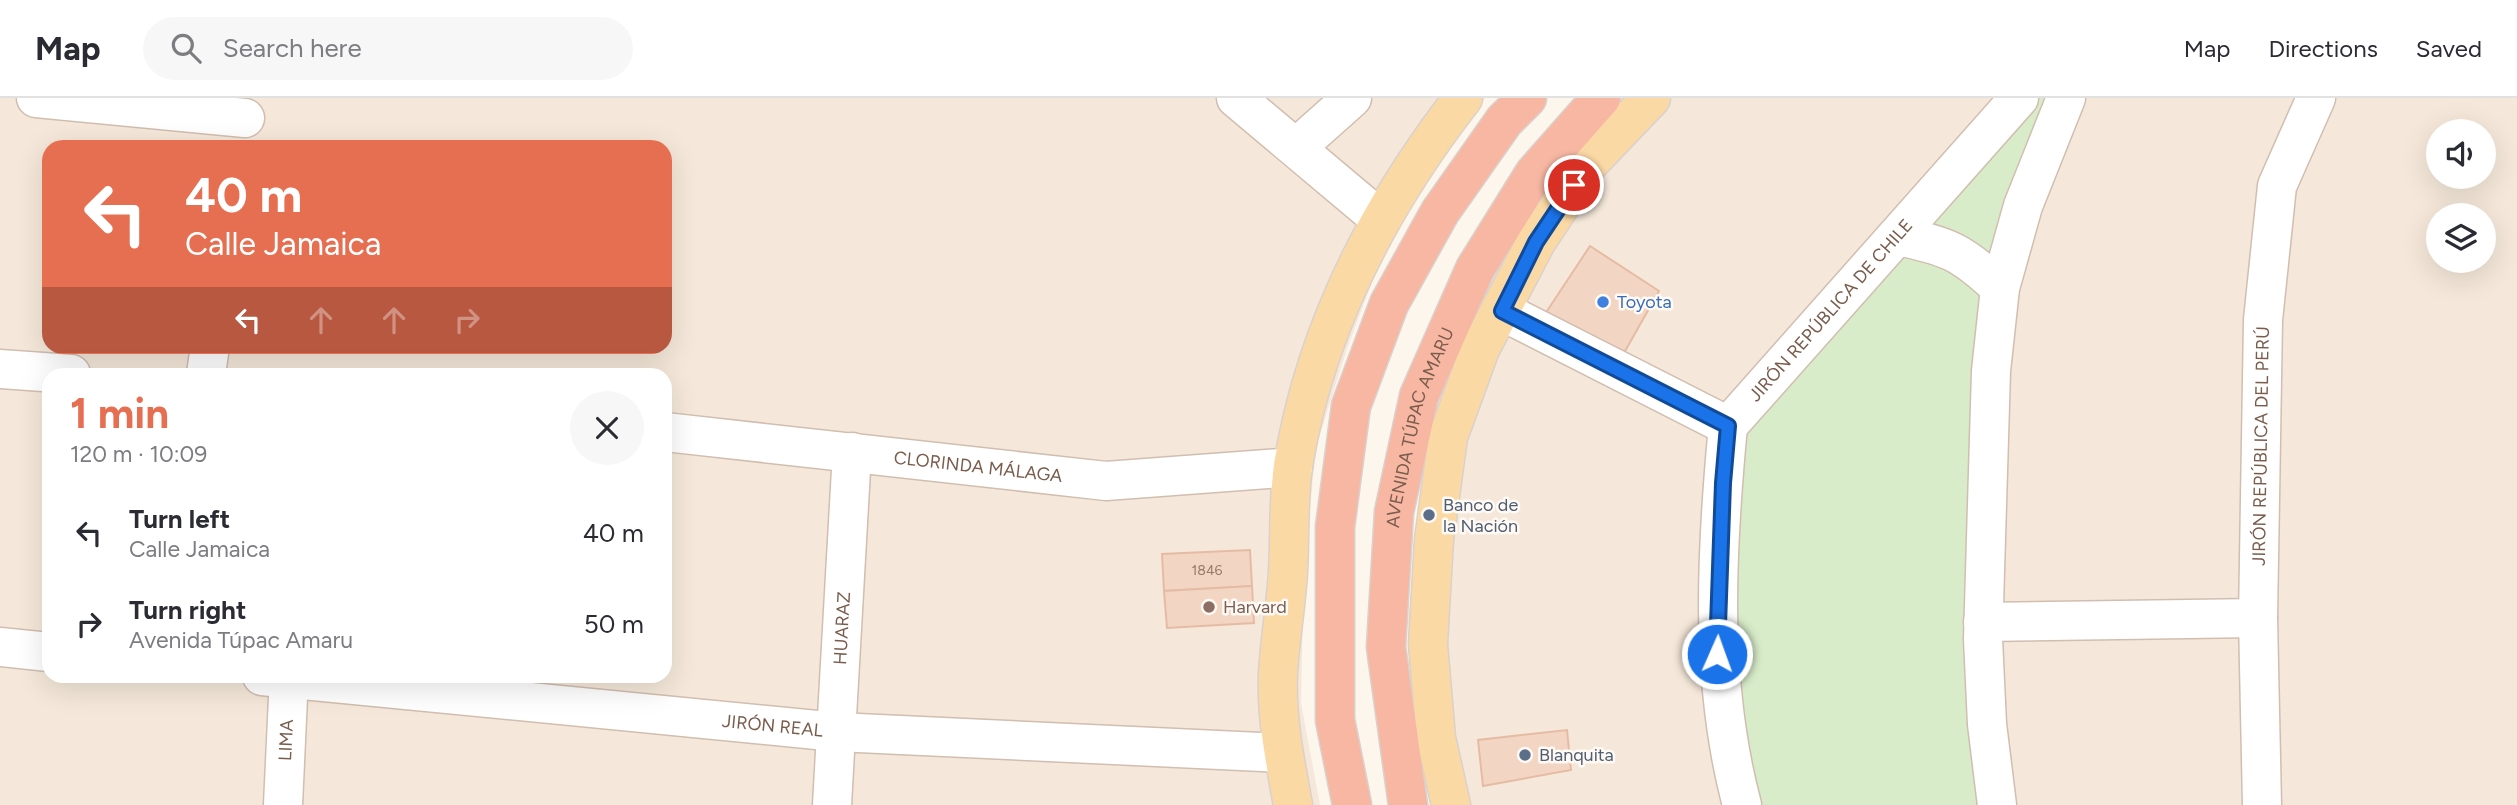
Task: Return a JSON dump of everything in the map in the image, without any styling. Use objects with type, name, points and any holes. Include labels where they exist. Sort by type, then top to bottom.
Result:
[{"type":"highway","points":[[1352,805],[1335,720],[1335,527],[1351,406],[1389,304],[1440,212],[1504,121],[1527,98]]},
{"type":"highway","name":"AVENIDA TÚPAC AMARU","points":[[1408,805],[1386,647],[1394,512],[1419,396],[1480,259],[1534,174],[1601,98]]},
{"type":"main road","points":[[1293,805],[1283,753],[1278,676],[1288,575],[1293,467],[1311,393],[1336,310],[1380,219],[1430,140],[1463,98]]},
{"type":"main road","name":"AVENIDA TÚPAC AMARU","points":[[1451,805],[1436,738],[1428,644],[1434,540],[1448,437],[1480,349],[1536,242],[1587,166],[1651,98]]},
{"type":"street","points":[[36,98],[245,121]]},
{"type":"street","points":[[1236,98],[1380,219]]},
{"type":"street","points":[[1297,147],[1352,98]]},
{"type":"street","name":"JIRÓN REPÚBLICA DE CHILE","points":[[1728,426],[2019,98]]},
{"type":"street","points":[[1997,805],[1987,724],[1983,622],[1991,371],[2000,288],[2023,206],[2066,98]]},
{"type":"street","name":"JIRÓN REPÚBLICA DEL PERÚ","points":[[2262,805],[2258,618],[2263,320],[2277,186],[2316,98]]},
{"type":"street","points":[[1897,236],[1954,250],[2000,288]]},
{"type":"street","points":[[1502,311],[1728,426],[1723,483],[1717,654],[1730,762],[1742,805]]},
{"type":"street","points":[[0,369],[42,372]]},
{"type":"street","name":"CLORINDA MÁLAGA","points":[[672,433],[1106,481],[1293,467]]},
{"type":"street","name":"HUARAZ","points":[[832,805],[852,452]]},
{"type":"street","points":[[1983,622],[2258,618]]},
{"type":"street","points":[[0,647],[42,651]]},
{"type":"street","name":"LIMA","points":[[280,683],[284,805]]},
{"type":"street","name":"JIRÓN REAL","points":[[350,683],[837,732],[1283,753]]},
{"type":"shaded area","points":[[0,98],[1485,98],[1426,177],[1378,266],[1347,349],[1316,447],[1304,570],[1301,703],[1320,805],[0,805]]},
{"type":"shaded area","points":[[1625,98],[2517,98],[2517,805],[1433,805],[1415,732],[1408,622],[1426,458],[1450,370],[1489,285],[1568,164]]},
{"type":"green space","points":[[2038,98],[2051,98],[2009,199],[1967,612],[1966,687],[1979,805],[1758,805],[1747,760],[1735,666],[1734,569],[1748,428]]},
{"type":"building","name":"Toyota","points":[[1590,246],[1659,291],[1624,353],[1545,314]]},
{"type":"building","points":[[1250,550],[1252,586],[1164,591],[1162,554]]},
{"type":"building","name":"Harvard","points":[[1252,586],[1254,623],[1167,628],[1164,591]]},
{"type":"building","name":"Blanquita","points":[[1567,730],[1571,770],[1483,786],[1478,740]]},
{"type":"place","name":"Toyota","points":[[1603,302]]},
{"type":"place","name":"Banco de la Nación","points":[[1429,515]]},
{"type":"place","name":"Harvard","points":[[1209,607]]},
{"type":"place","name":"Blanquita","points":[[1525,755]]},
{"type":"route","points":[[1574,185],[1536,242],[1502,311],[1728,426],[1723,483],[1717,654]]}]
